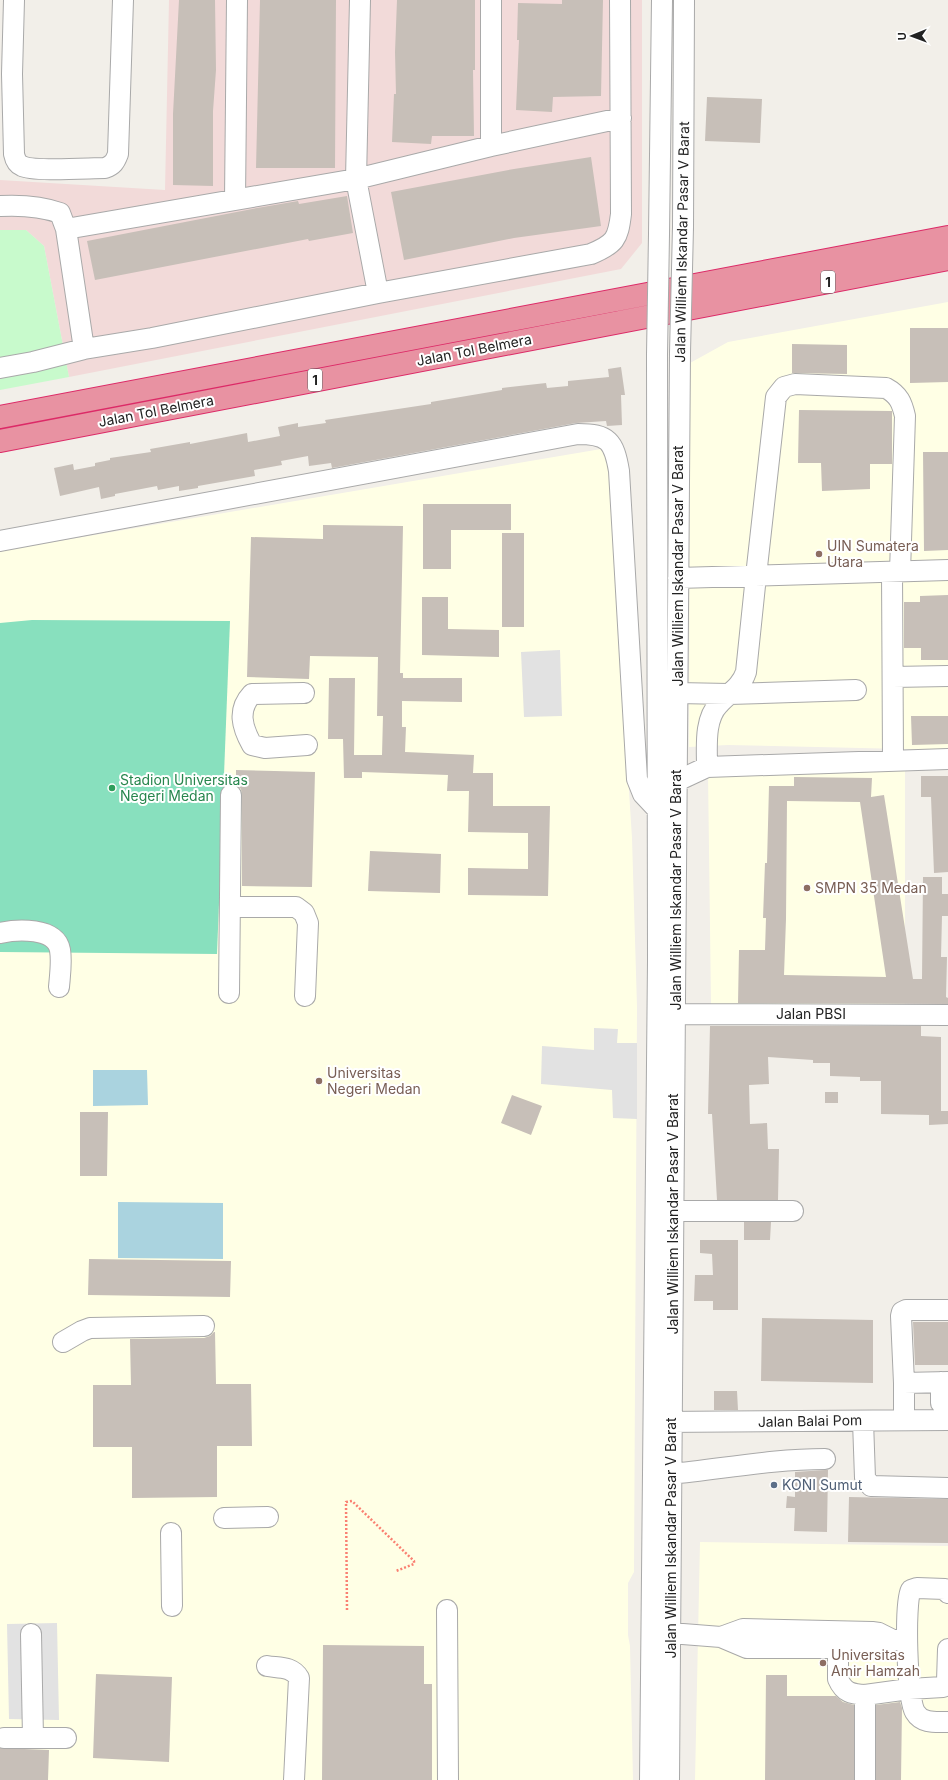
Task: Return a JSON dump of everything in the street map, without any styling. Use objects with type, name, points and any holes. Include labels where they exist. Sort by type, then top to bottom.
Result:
[{"type":"highway","name":"Jalan Tol Belmera","points":[[0,416],[948,237]]},
{"type":"highway","name":"Jalan Tol Belmera","points":[[0,441],[948,259]]},
{"type":"street","points":[[14,0],[12,90],[14,154],[16,161],[21,166],[35,169],[105,168],[112,165],[116,161],[118,154],[123,0]]},
{"type":"street","points":[[235,200],[237,0]]},
{"type":"street","points":[[360,0],[356,178],[378,293]]},
{"type":"street","points":[[491,146],[492,0]]},
{"type":"street","points":[[0,368],[33,362],[84,348],[152,338],[378,293],[591,254],[608,247],[615,240],[619,230],[622,214],[620,0]]},
{"type":"street","name":"Jalan Williem Iskandar Pasar V Barat","points":[[650,1780],[663,1422],[664,1238],[658,810],[657,355],[662,0]]},
{"type":"street","name":"Jalan Williem Iskandar Pasar V Barat","points":[[664,1238],[674,1211],[677,693],[684,0]]},
{"type":"street","points":[[66,229],[356,178],[491,146],[621,118]]},
{"type":"street","points":[[0,206],[17,205],[49,209],[60,213],[66,229],[84,348]]},
{"type":"street","points":[[707,767],[707,744],[712,713],[718,705],[744,680],[746,672],[776,397],[784,387],[795,384],[886,388],[900,398],[905,416],[896,572],[893,677],[893,760]]},
{"type":"street","points":[[0,541],[578,434],[593,434],[602,436],[607,439],[613,447],[619,471],[637,779],[643,794],[658,810]]},
{"type":"street","points":[[678,578],[948,570]]},
{"type":"street","points":[[893,677],[948,676]]},
{"type":"street","points":[[677,693],[729,694],[856,690]]},
{"type":"street","points":[[304,694],[252,694],[246,701],[243,708],[243,724],[244,732],[252,745],[265,748],[307,745]]},
{"type":"street","points":[[677,782],[707,767],[948,759]]},
{"type":"street","points":[[229,993],[231,795]]},
{"type":"street","points":[[230,907],[296,907],[304,913],[308,923],[305,996]]},
{"type":"street","points":[[0,933],[34,931],[49,935],[56,939],[60,950],[59,987]]},
{"type":"street","name":"Jalan PBSI","points":[[675,1014],[948,1015]]},
{"type":"street","points":[[674,1211],[793,1210]]},
{"type":"street","points":[[904,1420],[902,1312],[906,1310],[948,1310]]},
{"type":"street","points":[[63,1342],[90,1328],[204,1326]]},
{"type":"street","points":[[904,1382],[944,1382],[944,1411]]},
{"type":"street","name":"Jalan Balai Pom","points":[[663,1422],[904,1420],[944,1411]]},
{"type":"street","points":[[863,1421],[865,1478],[868,1484],[871,1486],[948,1488]]},
{"type":"street","name":"Jalan Williem Iskandar Pasar V Barat","points":[[663,1422],[671,1474],[669,1780]]},
{"type":"street","points":[[671,1474],[706,1471],[769,1462],[824,1459]]},
{"type":"street","points":[[224,1518],[268,1517]]},
{"type":"street","points":[[172,1533],[172,1606]]},
{"type":"street","points":[[948,1593],[945,1589],[917,1588],[911,1590],[908,1597],[900,1640],[914,1711],[919,1716],[931,1722],[948,1722]]},
{"type":"street","points":[[447,1610],[448,1780]]},
{"type":"street","points":[[670,1633],[721,1637],[747,1648],[838,1640],[879,1648],[900,1640]]},
{"type":"street","points":[[31,1634],[34,1738]]},
{"type":"street","points":[[838,1640],[838,1679],[840,1685],[848,1693],[865,1695],[909,1689],[939,1688],[945,1685],[948,1681],[948,1649]]},
{"type":"street","points":[[267,1666],[291,1669],[299,1678],[294,1780]]},
{"type":"street","points":[[865,1695],[865,1780]]},
{"type":"street","points":[[4,1738],[66,1738]]},
{"type":"path","points":[[347,1610],[346,1502],[352,1501],[414,1561],[414,1564],[396,1571]]},
{"type":"shaded area","points":[[169,0],[642,0],[642,243],[621,269],[69,377],[44,246],[26,230],[0,230],[0,180],[165,190]]},
{"type":"shaded area","name":"UIN Sumatera Utara","points":[[948,302],[948,750],[728,745],[689,747],[690,363],[728,342]]},
{"type":"shaded area","name":"Universitas Negeri Medan","points":[[607,448],[632,838],[637,1007],[634,1572],[628,1583],[628,1635],[630,1646],[633,1780],[0,1780],[0,551]]},
{"type":"shaded area","points":[[560,650],[562,716],[524,717],[521,652]]},
{"type":"shaded area","name":"SMPN 35 Medan","points":[[905,768],[905,1007],[711,1004],[708,772]]},
{"type":"shaded area","points":[[594,1028],[618,1029],[617,1043],[637,1043],[637,1119],[613,1118],[612,1090],[541,1084],[542,1046],[594,1050]]},
{"type":"shaded area","name":"Universitas Amir Hamzah","points":[[700,1542],[948,1546],[948,1780],[695,1780]]},
{"type":"shaded area","points":[[57,1623],[59,1720],[9,1719],[7,1624]]},
{"type":"green space","points":[[0,230],[26,230],[44,246],[69,377],[0,390]]},
{"type":"green space","name":"Stadion Universitas Negeri Medan","points":[[32,620],[230,621],[217,954],[0,952],[0,623]]},
{"type":"water","points":[[93,1070],[147,1070],[148,1105],[93,1106]]},
{"type":"water","points":[[118,1202],[223,1203],[223,1259],[118,1258]]},
{"type":"building","points":[[179,0],[215,0],[216,70],[213,111],[213,186],[173,185],[173,114]]},
{"type":"building","points":[[260,0],[336,0],[335,168],[256,168]]},
{"type":"building","points":[[397,0],[475,0],[475,70],[473,70],[474,136],[432,136],[431,144],[392,142],[394,94],[396,94],[395,52]]},
{"type":"building","points":[[562,0],[603,0],[601,96],[553,97],[552,112],[516,110],[519,40],[517,40],[518,3],[562,4]]},
{"type":"building","points":[[707,97],[762,99],[760,143],[705,141]]},
{"type":"building","points":[[591,157],[601,226],[514,238],[404,260],[391,192],[514,169]]},
{"type":"building","points":[[347,196],[353,233],[309,241],[308,239],[95,280],[87,241],[257,208],[298,201],[299,204]]},
{"type":"building","points":[[910,328],[948,328],[948,382],[910,383]]},
{"type":"building","points":[[792,344],[847,345],[847,374],[792,373]]},
{"type":"building","points":[[621,367],[625,395],[621,395],[622,425],[607,426],[606,421],[576,423],[332,468],[331,463],[309,466],[308,456],[281,461],[282,465],[254,470],[255,476],[198,486],[198,488],[179,491],[179,486],[158,490],[157,486],[115,494],[115,496],[101,499],[99,487],[60,496],[54,468],[73,464],[74,470],[95,466],[95,463],[110,460],[110,458],[151,452],[150,449],[190,442],[190,444],[247,433],[248,442],[280,436],[278,427],[298,423],[298,427],[326,423],[325,420],[431,404],[431,402],[502,390],[502,388],[546,383],[547,388],[568,386],[568,381],[609,377],[608,369]]},
{"type":"building","points":[[799,410],[892,411],[892,464],[870,464],[870,489],[822,491],[821,463],[798,463]]},
{"type":"building","points":[[923,452],[948,452],[948,550],[924,551]]},
{"type":"building","points":[[423,504],[511,504],[511,530],[451,530],[451,569],[423,569]]},
{"type":"building","points":[[323,525],[403,526],[400,673],[403,673],[403,678],[462,678],[462,702],[402,701],[402,727],[406,727],[405,752],[474,755],[473,773],[493,773],[493,806],[550,806],[548,896],[468,895],[468,868],[528,869],[528,833],[468,832],[469,791],[447,791],[448,775],[362,772],[362,778],[344,778],[343,739],[328,739],[329,678],[355,678],[354,755],[382,755],[383,716],[377,716],[378,657],[310,656],[309,679],[247,677],[251,537],[323,539]]},
{"type":"building","points":[[502,533],[524,533],[524,627],[502,627]]},
{"type":"building","points":[[948,595],[948,660],[921,660],[921,648],[904,648],[904,602],[920,602],[920,596]]},
{"type":"building","points":[[422,597],[448,597],[448,629],[499,630],[499,657],[422,655]]},
{"type":"building","points":[[911,716],[948,716],[948,744],[912,745]]},
{"type":"building","points":[[236,770],[315,772],[312,887],[242,886],[242,795],[241,789],[236,785]]},
{"type":"building","points":[[921,776],[948,776],[948,872],[934,873],[931,797],[921,797]]},
{"type":"building","points":[[794,777],[872,778],[871,797],[884,795],[913,979],[922,979],[923,877],[942,877],[942,894],[948,894],[948,916],[942,916],[941,957],[947,957],[946,997],[948,998],[948,1004],[738,1003],[739,950],[765,950],[766,918],[763,918],[765,863],[767,863],[769,786],[794,786]],"holes":[[[787,801],[860,802],[886,977],[784,975]]]},
{"type":"building","points":[[370,851],[441,854],[440,893],[368,891]]},
{"type":"building","points":[[710,1026],[921,1026],[921,1036],[941,1037],[941,1111],[948,1111],[948,1124],[929,1125],[929,1115],[881,1114],[881,1081],[860,1081],[860,1077],[830,1076],[830,1063],[813,1063],[813,1060],[768,1057],[769,1084],[749,1085],[750,1124],[767,1123],[768,1149],[779,1149],[778,1200],[717,1200],[712,1114],[708,1114]]},
{"type":"building","points":[[825,1092],[838,1092],[838,1103],[825,1103]]},
{"type":"building","points":[[512,1095],[542,1106],[531,1135],[501,1123]]},
{"type":"building","points":[[80,1112],[108,1112],[107,1176],[80,1176]]},
{"type":"building","points":[[744,1222],[771,1222],[770,1240],[744,1240]]},
{"type":"building","points":[[700,1240],[738,1240],[738,1310],[713,1310],[713,1301],[694,1301],[695,1275],[713,1275],[712,1254],[700,1253]]},
{"type":"building","points":[[89,1259],[231,1261],[230,1297],[88,1295]]},
{"type":"building","points":[[762,1318],[873,1320],[873,1383],[761,1381]]},
{"type":"building","points":[[913,1322],[948,1322],[948,1365],[915,1365]]},
{"type":"building","points":[[214,1332],[216,1384],[251,1384],[252,1446],[217,1446],[217,1497],[132,1498],[132,1447],[93,1447],[93,1385],[131,1385],[130,1339],[204,1338],[210,1336]]},
{"type":"building","points":[[714,1391],[737,1391],[738,1410],[714,1410]]},
{"type":"building","points":[[828,1470],[827,1532],[794,1531],[795,1508],[786,1508],[787,1496],[795,1497],[795,1472]]},
{"type":"building","points":[[849,1497],[948,1499],[948,1543],[848,1542]]},
{"type":"building","points":[[323,1645],[424,1646],[424,1684],[432,1684],[432,1780],[322,1780]]},
{"type":"building","points":[[96,1674],[172,1677],[169,1762],[93,1758]]},
{"type":"building","points":[[766,1675],[787,1675],[787,1696],[836,1696],[843,1702],[854,1705],[854,1780],[765,1780]]},
{"type":"building","points":[[900,1702],[902,1708],[901,1780],[876,1780],[876,1705]]},
{"type":"building","points":[[0,1748],[49,1750],[48,1780],[0,1780]]},
{"type":"place","name":"UIN Sumatera Utara","points":[[819,554]]},
{"type":"place","name":"Stadion Universitas Negeri Medan","points":[[112,788]]},
{"type":"place","name":"SMPN 35 Medan","points":[[807,888]]},
{"type":"place","name":"Universitas Negeri Medan","points":[[319,1081]]},
{"type":"place","name":"KONI Sumut","points":[[774,1485]]},
{"type":"place","name":"Universitas Amir Hamzah","points":[[823,1663]]}]
